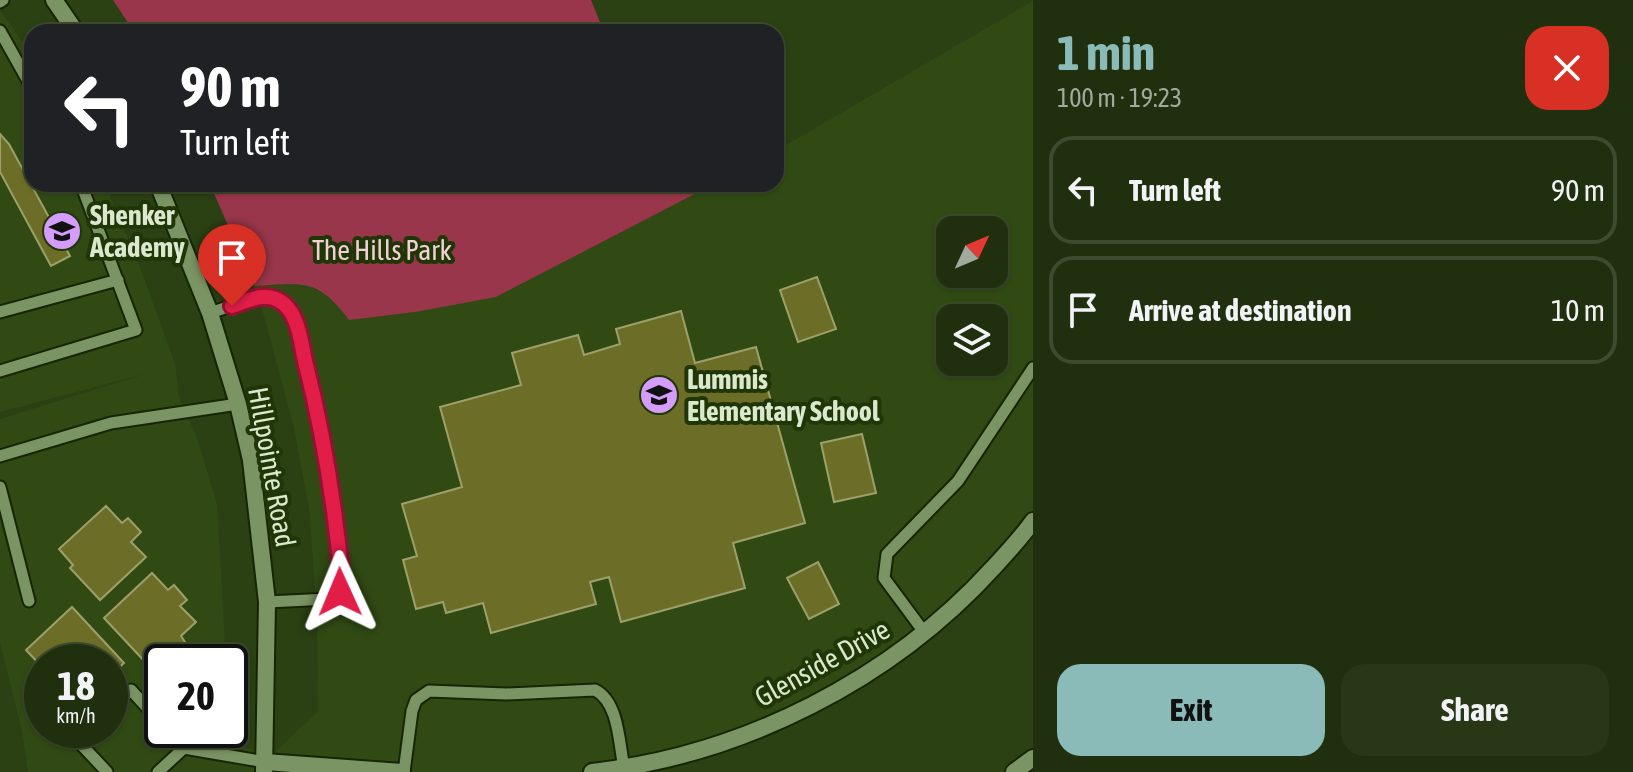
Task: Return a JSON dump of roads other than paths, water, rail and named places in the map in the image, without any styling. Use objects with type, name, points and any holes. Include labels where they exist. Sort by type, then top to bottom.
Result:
[{"type":"street","points":[[54,0],[70,24]]},
{"type":"street","name":"Hillpointe Road","points":[[161,192],[210,313],[238,404],[257,504],[267,602],[265,767]]},
{"type":"street","name":"Glenside Drive","points":[[592,772],[698,751],[774,724],[845,687],[924,632],[973,590],[1030,531]]},
{"type":"street","points":[[1014,772],[1033,758]]},
{"type":"street","points":[[265,767],[403,772]]},
{"type":"lane","points":[[0,31],[24,74]]},
{"type":"lane","points":[[0,371],[136,330],[84,192]]},
{"type":"lane","points":[[0,312],[118,280]]},
{"type":"lane","points":[[210,313],[257,297],[271,297],[283,302],[295,319],[323,430],[335,509],[342,581],[340,592],[329,599],[267,602]]},
{"type":"lane","points":[[924,632],[884,578],[887,554],[958,481],[1033,368]]},
{"type":"lane","points":[[0,456],[111,423],[238,404]]},
{"type":"lane","points":[[0,487],[29,601]]},
{"type":"lane","points":[[128,693],[131,690],[144,704]]},
{"type":"lane","points":[[403,772],[412,711],[416,700],[429,691],[506,694],[595,690],[604,695],[611,705],[624,768]]},
{"type":"lane","points":[[84,748],[107,772]]},
{"type":"lane","points":[[158,772],[184,748],[265,767]]},
{"type":"place","name":"Shenker Academy","points":[[62,231]]},
{"type":"place","name":"Lummis Elementary School","points":[[659,395]]},
{"type":"park label","name":"The Hills Park","points":[[382,250]]}]
